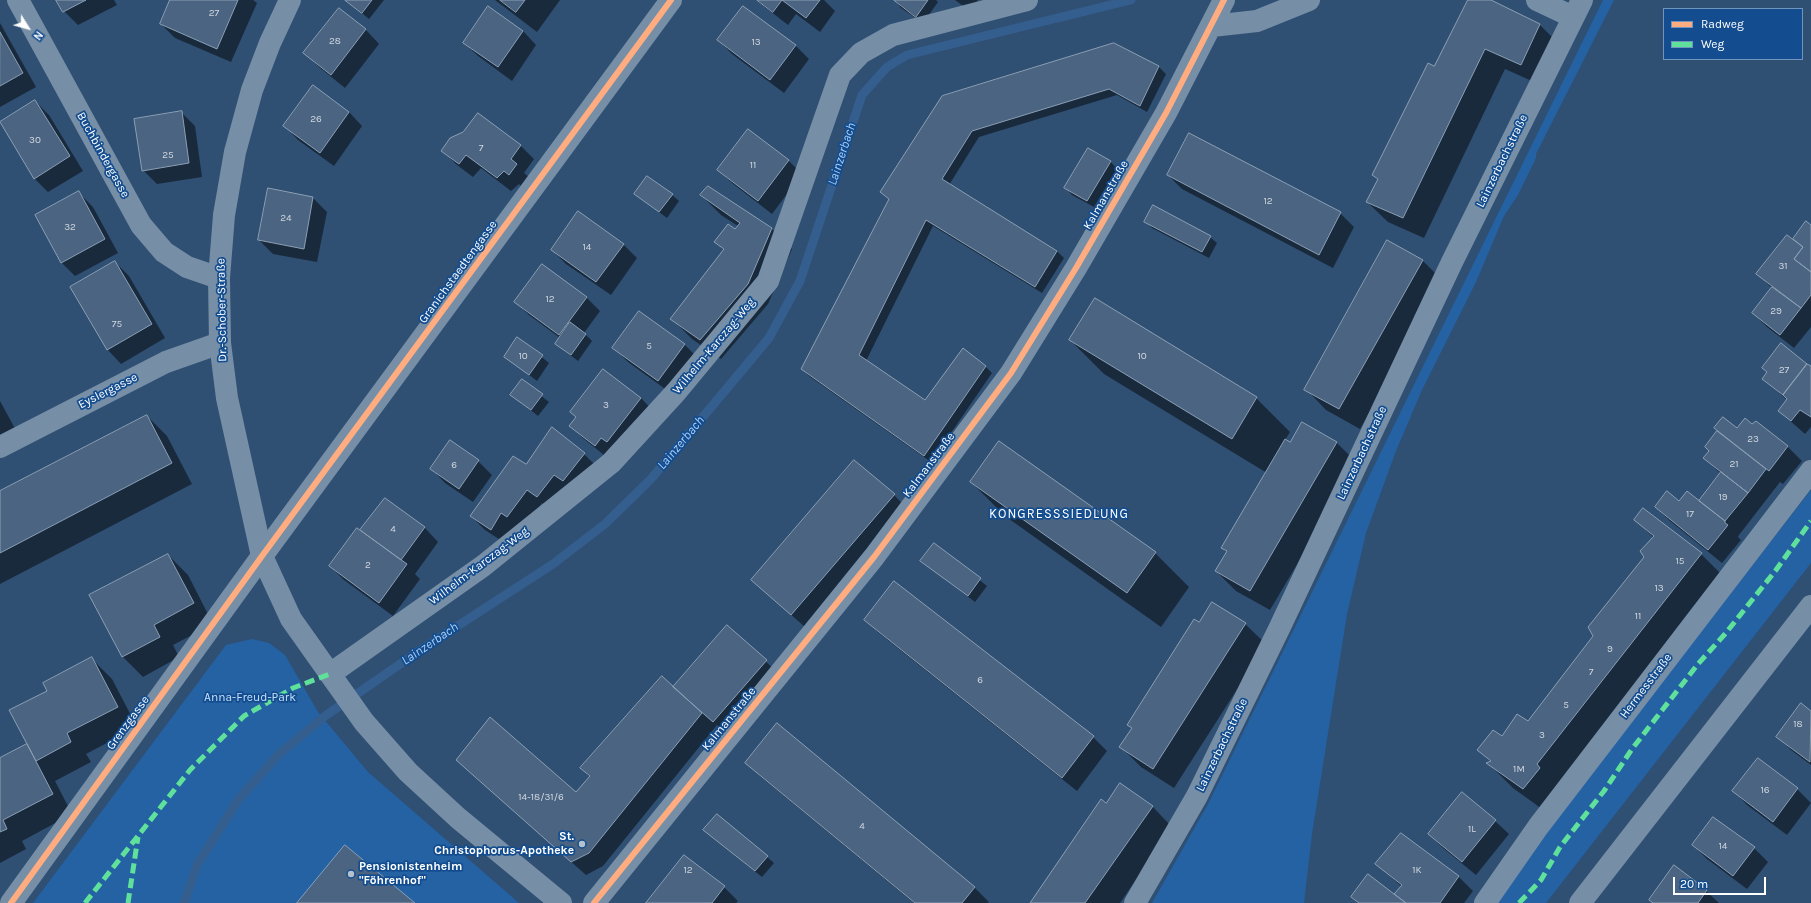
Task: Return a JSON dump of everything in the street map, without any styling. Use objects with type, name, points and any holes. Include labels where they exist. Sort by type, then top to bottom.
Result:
[{"type":"street","name":"Buchbindergasse","points":[[18,0],[141,224],[164,252],[187,267],[219,278]]},
{"type":"street","name":"Dr.-Schober-Straße","points":[[290,0],[270,43],[252,90],[234,152],[224,215],[219,278],[220,343],[227,398],[262,556],[291,619],[364,722],[408,772],[458,818],[562,903]]},
{"type":"street","name":"Granichstaedtengasse","points":[[262,556],[671,0]]},
{"type":"street","name":"Wilhelm-Karczag-Weg","points":[[332,677],[483,566],[611,463],[676,392],[768,281],[840,75],[861,53],[893,35],[1027,0]]},
{"type":"street","name":"Kalmanstraße","points":[[594,903],[874,557],[1011,373],[1076,268],[1155,133],[1212,26],[1224,0]]},
{"type":"street","points":[[1212,26],[1257,21],[1309,0]]},
{"type":"street","points":[[1537,0],[1577,9]]},
{"type":"street","name":"Lainzerbachstraße","points":[[1135,903],[1197,796],[1282,622],[1452,262],[1577,9]]},
{"type":"street","name":"Eyslergasse","points":[[0,447],[166,362],[220,343]]},
{"type":"street","name":"Hermesstraße","points":[[1485,903],[1538,827],[1811,471]]},
{"type":"street","name":"Grenzgasse","points":[[11,903],[262,556]]},
{"type":"street","points":[[1580,903],[1811,606]]},
{"type":"green space","points":[[1603,0],[1614,0],[1536,154],[1536,158],[1518,195],[1504,216],[1476,282],[1422,390],[1396,451],[1366,533],[1347,614],[1312,834],[1304,903],[1152,903],[1207,806]]},
{"type":"green space","points":[[1811,490],[1811,563],[1546,903],[1498,903],[1530,851]]},
{"type":"green space","name":"Anna-Freud-Park","points":[[252,639],[269,643],[285,655],[318,712],[368,772],[519,903],[33,903],[226,645]]},
{"type":"building","points":[[56,0],[86,0],[63,12]]},
{"type":"building","points":[[170,0],[238,0],[217,49],[160,24]]},
{"type":"building","points":[[345,0],[372,0],[362,13]]},
{"type":"building","points":[[500,0],[525,0],[516,12]]},
{"type":"building","points":[[757,0],[782,0],[773,12]]},
{"type":"building","points":[[782,0],[820,0],[806,18]]},
{"type":"building","points":[[894,0],[928,0],[916,17]]},
{"type":"building","points":[[1468,0],[1491,0],[1540,24],[1521,65],[1485,49],[1403,218],[1366,202],[1378,179],[1372,175],[1428,63],[1434,66]]},
{"type":"building","points":[[488,6],[523,31],[498,67],[463,43]]},
{"type":"building","points":[[743,6],[796,45],[770,80],[717,40]]},
{"type":"building","points":[[339,8],[366,29],[331,75],[303,53]]},
{"type":"building","points":[[0,32],[23,73],[0,86]]},
{"type":"building","points":[[1114,43],[1159,66],[1140,106],[1109,89],[972,131],[942,179],[1057,251],[1035,287],[926,220],[859,355],[925,400],[963,348],[986,366],[924,456],[801,369],[889,199],[880,192],[942,96]]},
{"type":"building","points":[[313,85],[349,112],[320,153],[283,126]]},
{"type":"building","points":[[35,100],[70,156],[34,179],[0,122]]},
{"type":"building","points":[[182,111],[189,163],[142,171],[134,119]]},
{"type":"building","points":[[478,113],[521,145],[511,159],[517,164],[509,175],[504,171],[497,178],[466,155],[459,164],[441,151],[450,138],[463,132]]},
{"type":"building","points":[[748,129],[789,160],[758,201],[717,170]]},
{"type":"building","points":[[1189,133],[1341,212],[1319,255],[1167,175]]},
{"type":"building","points":[[1088,148],[1111,161],[1087,201],[1064,188]]},
{"type":"building","points":[[647,176],[673,194],[659,212],[634,194]]},
{"type":"building","points":[[708,186],[772,228],[748,284],[700,340],[670,319],[724,249],[714,242],[728,224],[735,229],[740,223],[700,195]]},
{"type":"building","points":[[268,188],[313,197],[304,249],[258,240]]},
{"type":"building","points":[[79,191],[105,239],[61,263],[35,215]]},
{"type":"building","points":[[1153,205],[1211,236],[1202,252],[1144,222]]},
{"type":"building","points":[[578,211],[624,244],[596,282],[551,250]]},
{"type":"building","points":[[1806,221],[1811,225],[1811,272],[1794,259],[1803,247],[1793,239]]},
{"type":"building","points":[[1787,235],[1803,247],[1794,259],[1811,272],[1811,295],[1801,308],[1756,274]]},
{"type":"building","points":[[1387,240],[1423,260],[1339,409],[1304,390]]},
{"type":"building","points":[[115,261],[152,324],[107,350],[70,287]]},
{"type":"building","points":[[542,264],[587,297],[559,335],[514,302]]},
{"type":"building","points":[[1772,287],[1801,308],[1780,335],[1752,313]]},
{"type":"building","points":[[1095,298],[1257,397],[1232,439],[1069,340]]},
{"type":"building","points":[[639,311],[685,344],[658,381],[612,348]]},
{"type":"building","points":[[570,322],[586,334],[571,355],[555,344]]},
{"type":"building","points":[[517,337],[543,355],[529,375],[504,357]]},
{"type":"building","points":[[1781,343],[1807,364],[1783,395],[1762,379],[1767,372],[1762,368]]},
{"type":"building","points":[[1807,364],[1811,366],[1811,417],[1800,410],[1791,421],[1778,411],[1787,399],[1783,395]]},
{"type":"building","points":[[603,369],[641,398],[607,442],[601,438],[595,446],[569,426],[576,417],[570,412]]},
{"type":"building","points":[[522,379],[543,394],[531,410],[510,395]]},
{"type":"building","points":[[147,415],[172,463],[0,553],[0,491]]},
{"type":"building","points":[[1723,417],[1737,428],[1745,418],[1752,424],[1756,421],[1788,446],[1769,471],[1714,428]]},
{"type":"building","points":[[1302,422],[1337,442],[1250,591],[1215,571],[1227,551],[1221,548],[1285,439],[1290,442]]},
{"type":"building","points":[[552,427],[585,453],[563,481],[554,475],[537,497],[527,490],[507,517],[501,513],[491,530],[470,516],[513,456],[526,464]]},
{"type":"building","points":[[1717,431],[1766,469],[1748,493],[1703,458],[1709,451],[1705,447]]},
{"type":"building","points":[[450,440],[479,460],[459,489],[430,469]]},
{"type":"building","points":[[999,441],[1156,552],[1127,593],[970,482]]},
{"type":"building","points":[[854,460],[895,494],[791,615],[751,580]]},
{"type":"building","points":[[1721,472],[1748,493],[1725,521],[1699,501]]},
{"type":"building","points":[[1667,491],[1679,501],[1687,491],[1728,525],[1708,550],[1655,507]]},
{"type":"building","points":[[385,498],[425,527],[401,560],[360,530]]},
{"type":"building","points":[[1643,508],[1702,553],[1537,764],[1540,768],[1523,789],[1486,763],[1491,761],[1477,750],[1493,730],[1502,736],[1517,714],[1528,721],[1593,636],[1588,627],[1644,557],[1640,551],[1654,536],[1634,520]]},
{"type":"building","points":[[357,528],[407,564],[379,603],[329,566]]},
{"type":"building","points":[[934,543],[981,578],[968,596],[920,561]]},
{"type":"building","points":[[168,554],[194,603],[154,625],[160,637],[122,657],[89,595]]},
{"type":"building","points":[[894,581],[1094,736],[1062,778],[864,620]]},
{"type":"building","points":[[1212,602],[1246,623],[1153,769],[1119,747],[1132,728],[1127,725],[1194,619],[1199,622]]},
{"type":"building","points":[[727,625],[767,660],[713,722],[673,687]]},
{"type":"building","points":[[92,657],[118,707],[67,733],[71,742],[36,761],[9,710],[47,691],[43,683]]},
{"type":"building","points":[[662,676],[702,713],[589,853],[571,862],[456,760],[490,717],[576,792],[590,776],[580,768]]},
{"type":"building","points":[[1801,703],[1811,711],[1810,762],[1776,737]]},
{"type":"building","points":[[777,723],[975,887],[962,903],[915,903],[745,763]]},
{"type":"building","points":[[27,744],[53,794],[3,820],[7,829],[0,832],[0,758]]},
{"type":"building","points":[[1758,758],[1798,788],[1773,822],[1732,791]]},
{"type":"building","points":[[1120,783],[1153,806],[1085,903],[1030,903],[1101,799],[1106,803]]},
{"type":"building","points":[[1462,792],[1496,820],[1462,862],[1428,834]]},
{"type":"building","points":[[717,814],[768,856],[755,871],[703,830]]},
{"type":"building","points":[[1713,817],[1755,847],[1733,876],[1692,845]]},
{"type":"building","points":[[1401,833],[1459,876],[1440,903],[1406,903],[1394,894],[1402,885],[1375,864]]},
{"type":"building","name":"Pensionistenheim \"Föhrenhof\"","points":[[345,845],[415,903],[297,903]]},
{"type":"building","points":[[684,855],[725,886],[712,903],[646,903]]},
{"type":"building","points":[[1674,865],[1707,890],[1698,903],[1653,903],[1649,900]]},
{"type":"building","points":[[1368,874],[1406,903],[1359,903],[1351,897]]},
{"type":"waterway","name":"Lainzerbach","points":[[184,903],[197,865],[238,800],[279,754],[325,716],[419,651],[553,564],[605,524],[651,479],[769,338],[800,281],[862,95],[887,67],[907,55],[1131,0]]},
{"type":"marked path","points":[[1519,903],[1541,880],[1560,847],[1604,791],[1632,749],[1698,664],[1725,634],[1776,570],[1811,521]]},
{"type":"marked path","points":[[85,903],[190,770],[244,716],[293,688],[330,674]]},
{"type":"marked path","points":[[128,903],[138,837]]},
{"type":"cycle path","points":[[11,903],[262,556],[671,0]]},
{"type":"cycle path","points":[[594,903],[874,557],[1011,373],[1076,268],[1166,113],[1224,0]]},
{"type":"place","name":"St. Christophorus-Apotheke","points":[[582,844]]},
{"type":"place","name":"Pensionistenheim \"Föhrenhof\"","points":[[351,874]]},
{"type":"district","name":"KONGRESSSIEDLUNG","points":[[1059,514]]}]
